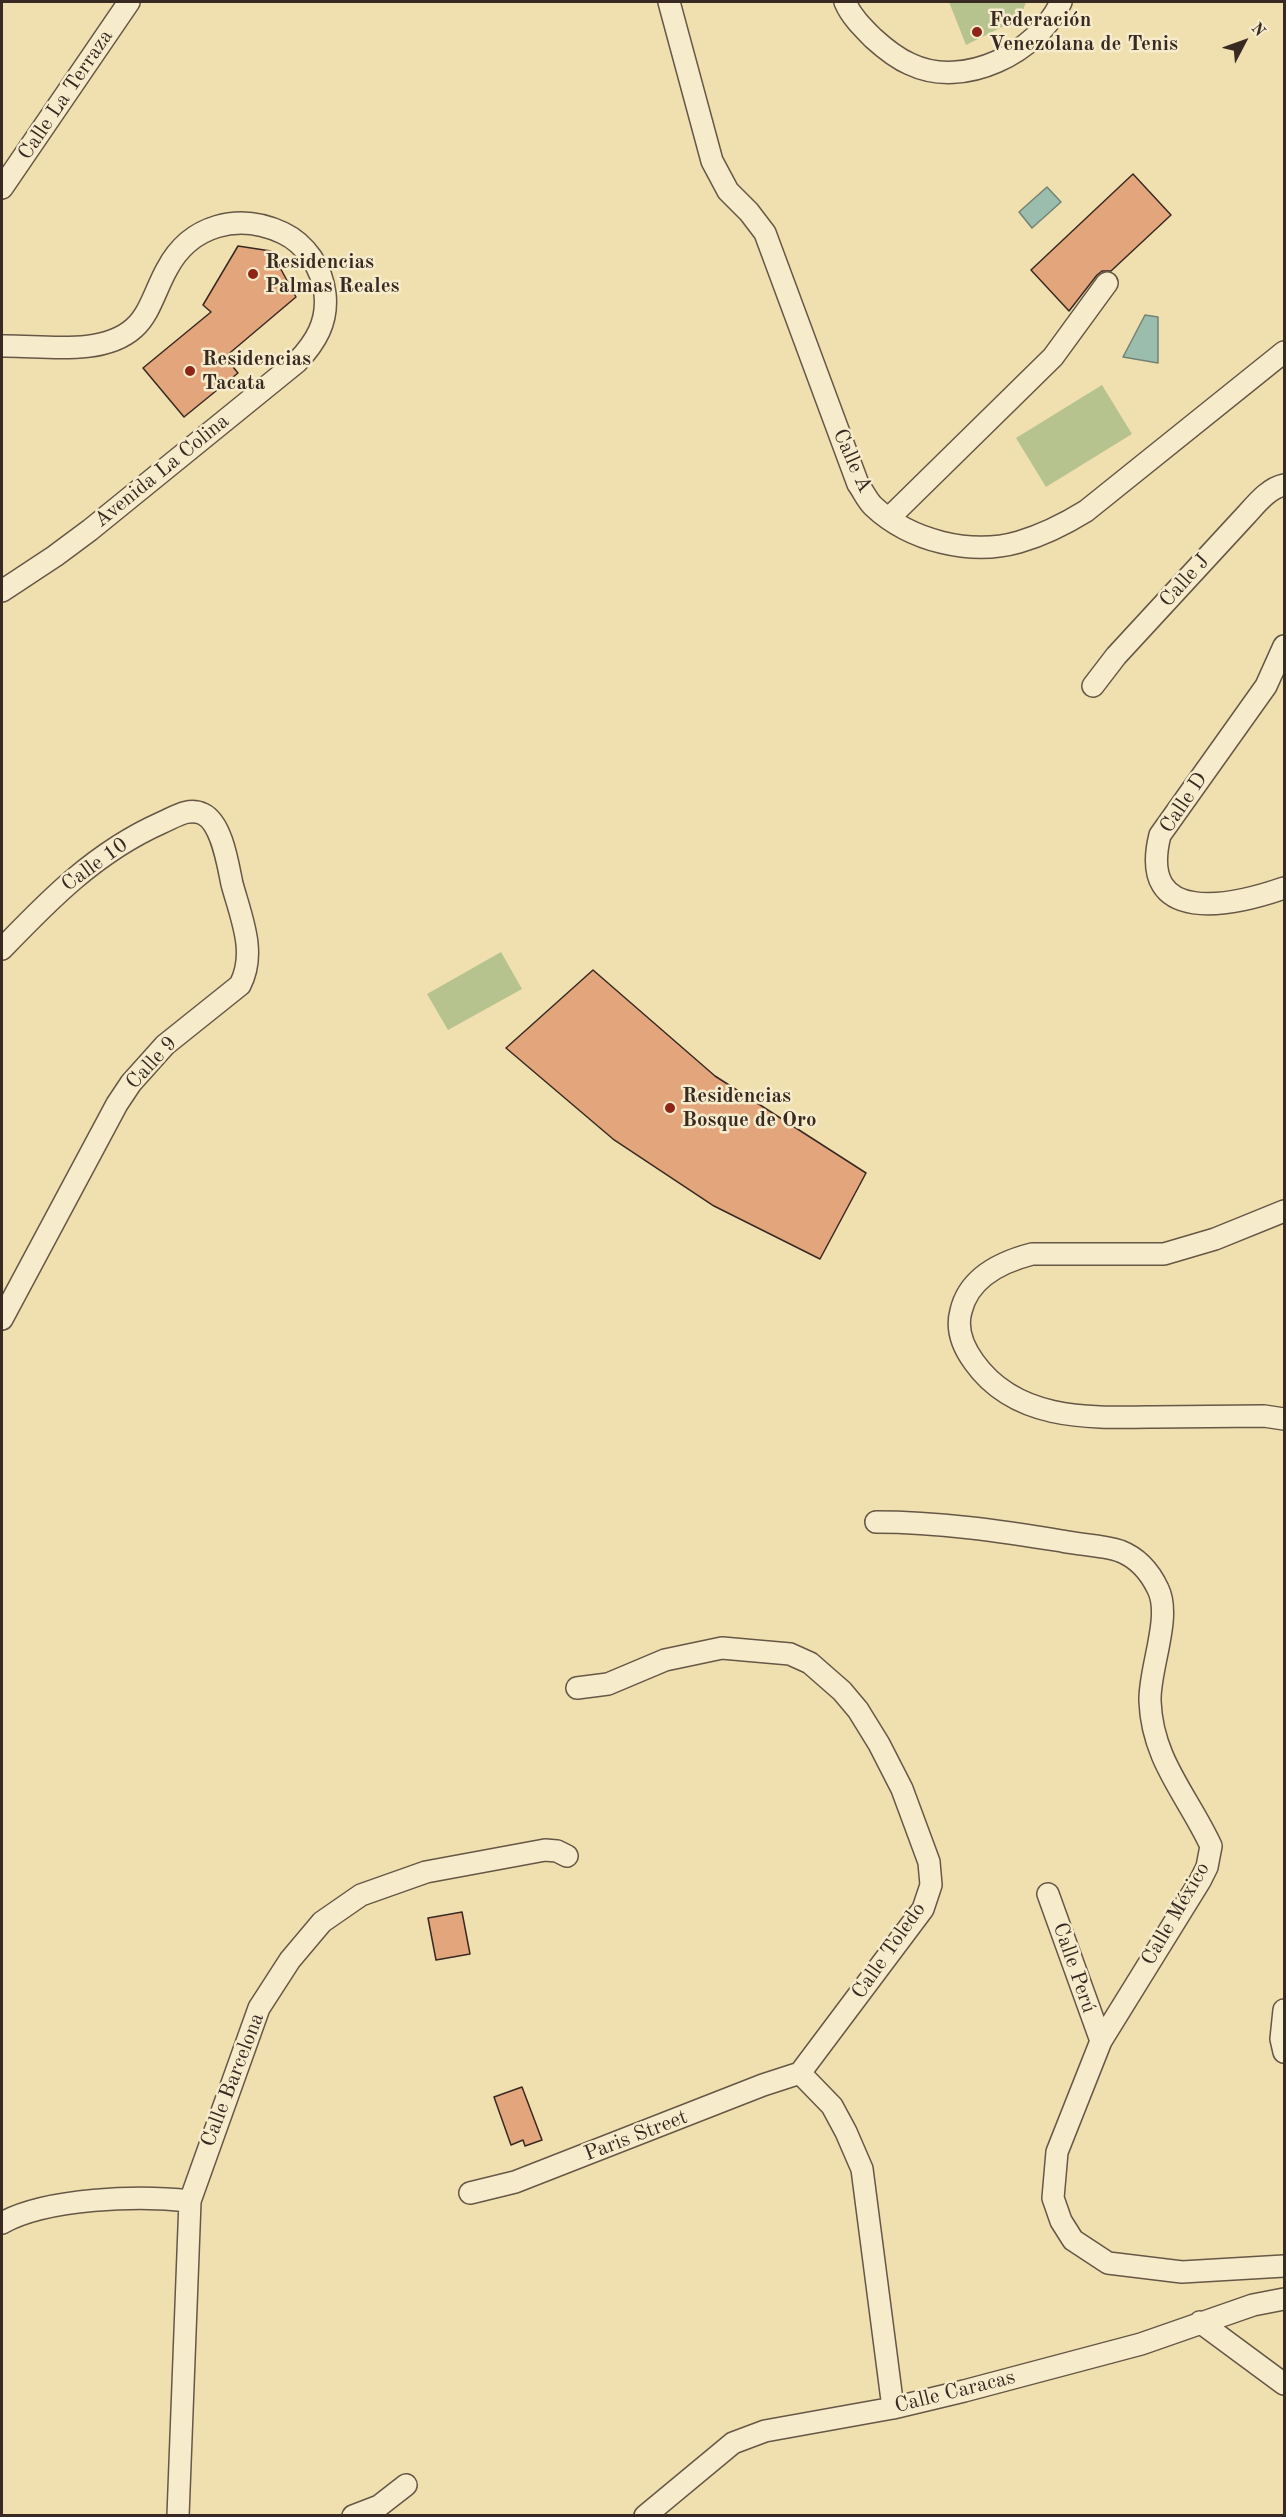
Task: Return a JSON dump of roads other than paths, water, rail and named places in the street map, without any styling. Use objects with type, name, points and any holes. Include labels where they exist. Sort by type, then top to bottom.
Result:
[{"type":"street","name":"Calle La Terraza","points":[[2,188],[129,2]]},
{"type":"street","name":"Calle A","points":[[669,2],[712,161],[728,191],[749,212],[765,233],[858,484],[872,506],[910,531],[930,540],[962,545],[1017,542],[1042,534],[1086,511],[1284,352]]},
{"type":"street","points":[[845,2],[860,25],[885,50],[912,65],[937,71],[963,72],[1005,57],[1028,44],[1044,30],[1061,2]]},
{"type":"street","name":"Avenida La Colina","points":[[2,346],[95,346],[134,329],[180,248],[226,223],[247,221],[271,227],[292,238],[307,252],[319,270],[325,292],[326,313],[320,333],[312,347],[297,362],[90,530],[56,556],[2,591]]},
{"type":"street","points":[[889,518],[1053,357],[1107,283]]},
{"type":"street","name":"Calle J","points":[[1093,686],[1116,656],[1246,514],[1269,492],[1284,485]]},
{"type":"street","name":"Calle D","points":[[1284,646],[1266,686],[1160,835],[1155,854],[1160,876],[1172,898],[1190,904],[1249,900],[1284,888]]},
{"type":"street","name":"Calle 10","points":[[2,949],[38,910],[91,862],[148,828],[189,810],[205,815]]},
{"type":"street","name":"Calle 9","points":[[2,1319],[117,1104],[131,1083],[165,1045],[240,985],[247,973],[248,947],[220,835],[205,815]]},
{"type":"street","points":[[1284,1211],[1215,1239],[1164,1254],[1032,1254],[1012,1259],[980,1278],[970,1291],[958,1322],[969,1355],[980,1370],[1008,1395],[1041,1409],[1089,1418],[1264,1416],[1284,1419]]},
{"type":"street","name":"Calle México","points":[[876,1521],[929,1522],[990,1529],[1120,1551],[1144,1566],[1159,1590],[1162,1613],[1149,1700],[1153,1726],[1160,1754],[1169,1775],[1202,1826],[1211,1846],[1207,1867],[1200,1881],[1101,2041],[1063,2136],[1054,2174],[1053,2198],[1061,2221],[1072,2240],[1108,2263],[1182,2272],[1284,2266]]},
{"type":"street","name":"Calle Toledo","points":[[577,1688],[608,1684],[665,1660],[706,1650],[722,1648],[790,1654],[810,1663],[842,1691],[879,1744],[902,1789],[920,1835],[929,1862],[931,1886],[924,1909],[800,2073]]},
{"type":"street","name":"Calle Barcelona","points":[[177,2516],[190,2201],[259,2008],[290,1960],[322,1922],[361,1895],[426,1872],[545,1850],[557,1851],[567,1856]]},
{"type":"street","name":"Calle Perú","points":[[1048,1894],[1101,2041]]},
{"type":"street","points":[[1284,2010],[1281,2039],[1284,2052]]},
{"type":"street","points":[[800,2073],[832,2106],[862,2169],[893,2408]]},
{"type":"street","name":"Paris Street","points":[[470,2193],[515,2182],[763,2085],[800,2073]]},
{"type":"street","points":[[2,2223],[33,2211],[97,2200],[167,2198],[190,2201]]},
{"type":"street","name":"Calle Caracas","points":[[645,2516],[733,2443],[793,2424],[893,2408],[1141,2344],[1253,2305],[1284,2299]]},
{"type":"street","points":[[1200,2322],[1284,2384]]},
{"type":"street","points":[[353,2516],[379,2506],[406,2486]]},
{"type":"place","name":"Federación Venezolana de Tenis","points":[[977,32]]},
{"type":"place","name":"Residencias Palmas Reales","points":[[253,274]]},
{"type":"place","name":"Residencias Tacata","points":[[190,371]]},
{"type":"place","name":"Residencias Bosque de Oro","points":[[670,1108]]}]
